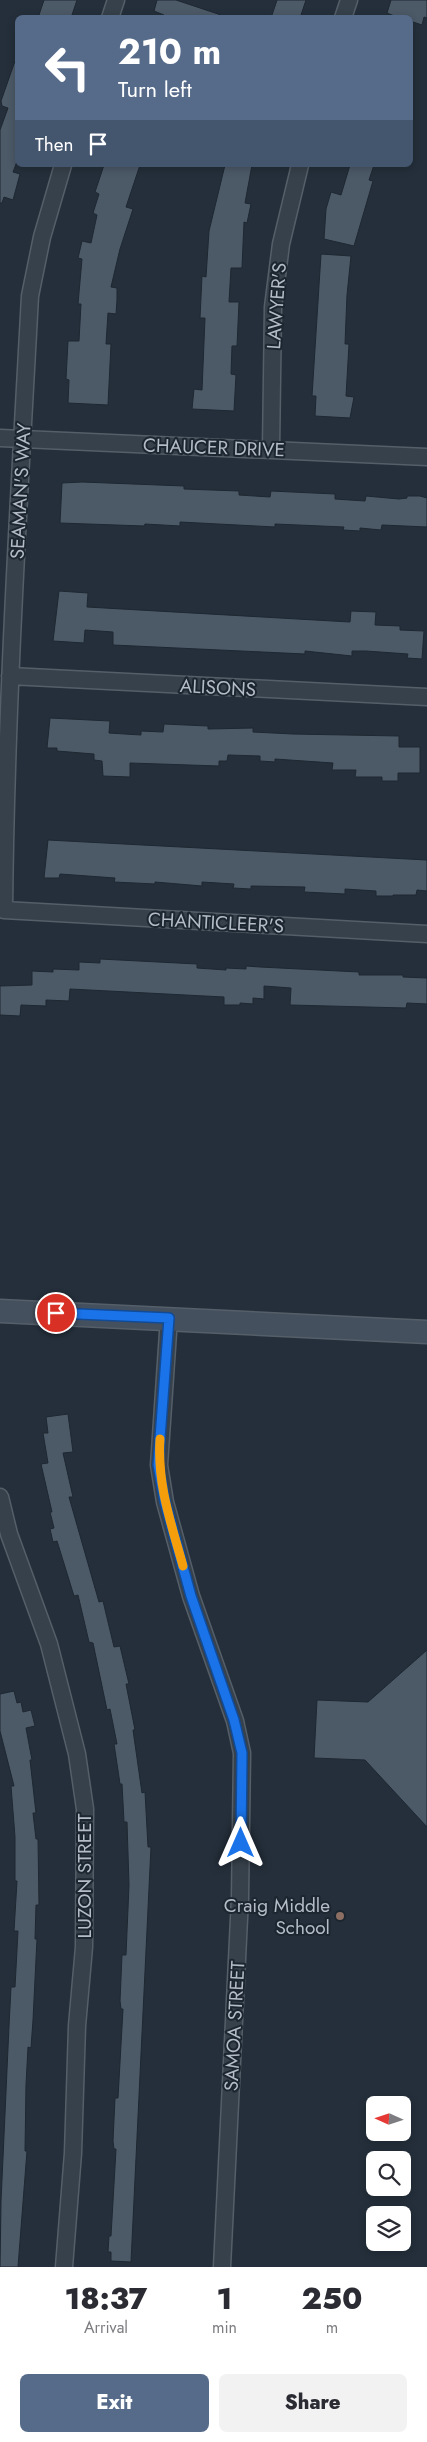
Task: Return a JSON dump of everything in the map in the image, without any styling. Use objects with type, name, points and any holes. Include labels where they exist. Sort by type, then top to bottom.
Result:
[{"type":"main road","points":[[0,1311],[427,1332]]},
{"type":"street","points":[[111,15],[116,0]]},
{"type":"street","points":[[344,15],[349,0]]},
{"type":"street","name":"SEAMAN'S WAY","points":[[4,910],[5,792],[30,296],[42,237],[62,167]]},
{"type":"street","name":"LAWYER'S","points":[[270,449],[273,307],[281,244],[300,167]]},
{"type":"street","name":"CHAUCER DRIVE","points":[[0,438],[427,457]]},
{"type":"street","name":"ALISONS","points":[[10,676],[427,697]]},
{"type":"street","name":"CHANTICLEER'S","points":[[4,910],[427,934]]},
{"type":"street","name":"SAMOA STREET","points":[[169,1318],[158,1465],[165,1502],[191,1596],[234,1720],[242,1753],[240,1898],[222,2267]]},
{"type":"street","name":"LUZON STREET","points":[[0,1497],[9,1534],[51,1652],[77,1754],[85,1809],[84,1947],[77,2026],[73,2152],[64,2267]]},
{"type":"building","points":[[44,0],[77,0],[72,15],[39,15]]},
{"type":"building","points":[[157,0],[176,0],[221,15],[164,15],[154,11]]},
{"type":"building","points":[[277,0],[306,0],[301,15],[272,15]]},
{"type":"building","points":[[391,0],[427,0],[427,18],[424,17],[422,25],[413,22],[413,15],[392,15],[387,13]]},
{"type":"building","points":[[15,61],[15,167],[13,172],[20,174],[13,200],[4,197],[2,203],[0,203],[0,130],[8,108],[2,106],[1,101]]},
{"type":"building","points":[[103,167],[139,167],[126,207],[133,209],[120,249],[111,287],[117,288],[117,300],[116,314],[108,313],[106,344],[111,344],[108,405],[68,403],[69,380],[66,379],[68,341],[79,341],[81,304],[78,304],[82,259],[78,258],[82,241],[91,243],[97,215],[93,213],[99,194],[95,192]]},
{"type":"building","points":[[225,167],[252,167],[245,203],[251,204],[247,223],[244,222],[242,268],[231,268],[229,302],[239,302],[237,346],[232,346],[231,374],[236,375],[234,411],[192,409],[194,389],[202,390],[205,318],[200,318],[202,276],[206,277],[209,231]]},
{"type":"building","points":[[349,167],[373,167],[369,180],[373,181],[354,246],[324,239],[326,209],[331,192],[341,195]]},
{"type":"building","points":[[321,254],[351,256],[345,344],[349,344],[346,396],[354,397],[350,418],[315,416],[316,396],[312,396]]},
{"type":"building","points":[[62,483],[184,486],[184,489],[239,491],[239,495],[270,497],[271,491],[335,494],[335,499],[365,501],[366,496],[399,499],[407,498],[407,496],[420,496],[427,498],[427,527],[382,525],[381,530],[360,528],[360,531],[343,530],[344,527],[275,524],[275,527],[180,522],[180,526],[60,523]]},
{"type":"building","points":[[59,591],[88,593],[87,607],[350,622],[351,611],[376,612],[375,625],[400,626],[400,630],[424,631],[422,659],[407,658],[408,654],[366,651],[352,651],[352,656],[305,651],[305,654],[113,645],[113,632],[85,630],[84,643],[53,641]]},
{"type":"building","points":[[50,718],[110,721],[109,733],[141,735],[141,731],[163,732],[164,724],[208,726],[208,729],[253,728],[253,732],[399,736],[399,747],[420,747],[420,773],[398,773],[398,781],[382,781],[382,777],[355,777],[356,770],[332,770],[333,763],[275,759],[275,762],[260,761],[260,756],[228,755],[227,761],[219,761],[219,766],[130,763],[130,777],[103,776],[102,761],[94,760],[94,754],[57,751],[57,748],[47,748]]},
{"type":"building","points":[[48,840],[427,860],[427,891],[417,890],[416,895],[376,896],[376,891],[345,889],[345,894],[304,892],[305,887],[251,886],[251,889],[233,888],[234,884],[202,882],[202,886],[155,882],[155,884],[114,882],[115,878],[60,874],[59,878],[44,878]]},
{"type":"building","points":[[100,959],[197,964],[197,968],[226,970],[226,968],[246,969],[246,966],[359,972],[359,975],[403,975],[403,977],[427,978],[427,1004],[407,1003],[406,1008],[290,1005],[291,988],[264,986],[264,999],[253,998],[253,1004],[240,1003],[240,1005],[224,1005],[224,997],[70,989],[69,1001],[46,1000],[46,1006],[21,1005],[20,1016],[0,1015],[0,986],[32,985],[32,971],[53,972],[53,969],[79,970],[79,962],[100,963]]},
{"type":"building","points":[[68,1414],[73,1452],[63,1453],[73,1497],[69,1497],[99,1602],[103,1601],[114,1647],[120,1646],[129,1684],[126,1684],[135,1730],[133,1730],[142,1793],[145,1792],[148,1847],[151,1847],[131,2262],[111,2261],[111,2252],[108,2252],[109,2236],[111,2236],[116,2149],[114,2149],[113,2141],[115,2098],[118,2098],[123,2009],[121,2009],[120,2001],[122,1955],[126,1955],[129,1885],[127,1822],[124,1822],[122,1784],[120,1784],[114,1744],[117,1744],[110,1709],[107,1710],[93,1643],[89,1642],[78,1595],[74,1596],[57,1541],[53,1542],[50,1529],[54,1528],[50,1512],[52,1512],[41,1464],[48,1463],[43,1433],[48,1433],[46,1417]]},
{"type":"building","points":[[427,1650],[427,1827],[365,1760],[314,1758],[317,1700],[368,1702]]},
{"type":"building","points":[[14,1691],[17,1703],[21,1702],[23,1712],[31,1710],[35,1726],[26,1728],[32,1760],[30,1760],[36,1813],[33,1813],[36,1839],[38,1839],[39,1905],[36,1905],[35,1939],[37,1939],[33,2020],[31,2048],[28,2047],[26,2085],[25,2151],[27,2151],[18,2267],[0,2267],[1,2201],[11,1987],[15,1987],[18,1931],[14,1931],[17,1881],[15,1881],[15,1837],[11,1786],[14,1786],[0,1731],[0,1694]]},
{"type":"slow traffic","points":[[160,1439],[158,1465],[165,1502],[183,1566]]},
{"type":"place","name":"Craig Middle School","points":[[340,1916]]},
{"type":"route","points":[[56,1313],[169,1318],[158,1465],[165,1502],[191,1596],[234,1720],[242,1753],[241,1843]]}]
